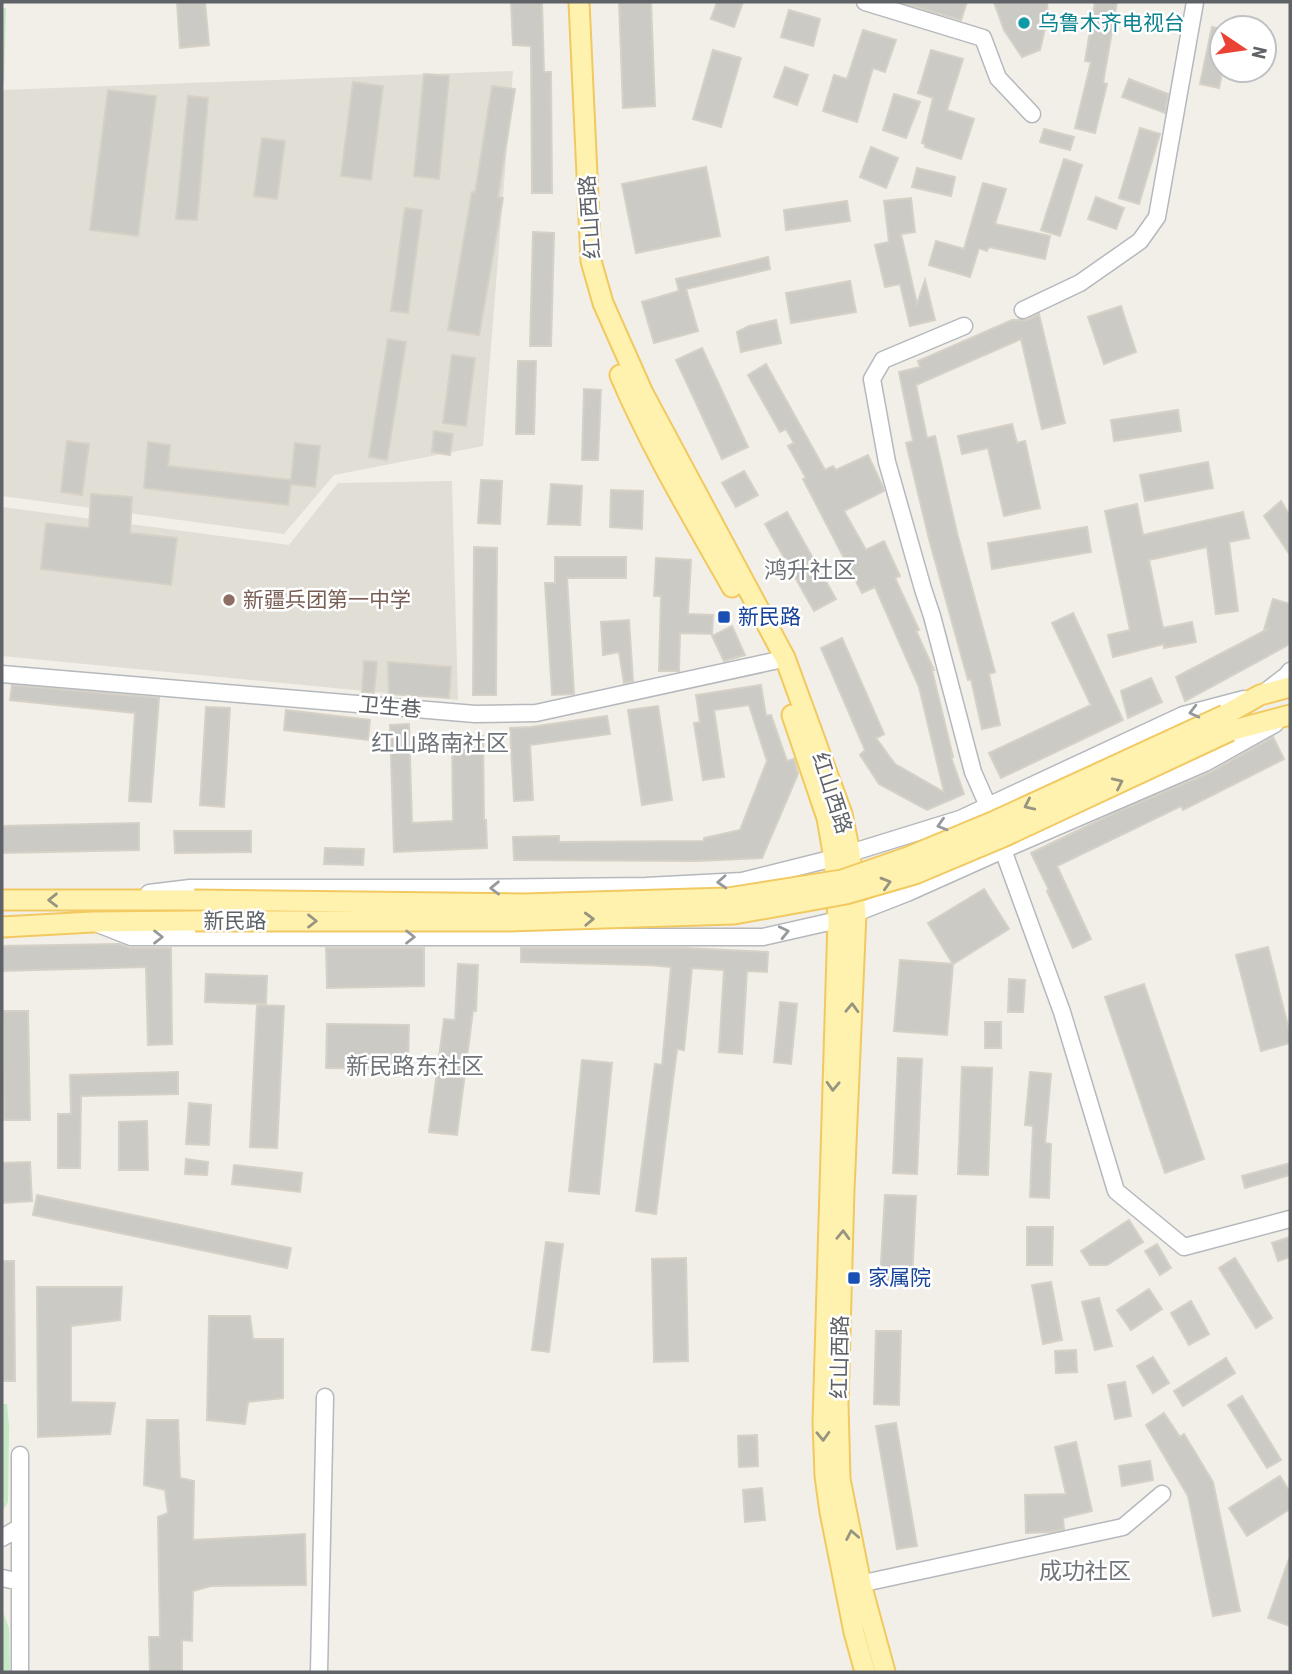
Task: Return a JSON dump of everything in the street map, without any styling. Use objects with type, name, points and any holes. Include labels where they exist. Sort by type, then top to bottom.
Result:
[{"type":"main road","name":"红山西路","points":[[570,2],[584,264],[592,302],[632,401],[691,515],[774,662],[842,855]]},
{"type":"main road","name":"红山西路","points":[[579,2],[591,261],[603,303],[643,393],[785,658],[842,814],[847,917],[823,1422],[825,1475],[853,1586],[886,1672]]},
{"type":"main road","points":[[1227,723],[1260,695],[1290,687]]},
{"type":"main road","points":[[1227,723],[1290,715]]},
{"type":"main road","name":"新民路","points":[[2,900],[524,904],[728,898],[842,880],[908,857],[1227,723]]},
{"type":"main road","name":"新民路","points":[[2,927],[93,922],[508,921],[734,914],[846,894],[915,874],[1003,836],[1227,723]]},
{"type":"main road","name":"红山西路","points":[[853,1586],[854,1632],[865,1672]]},
{"type":"street","points":[[864,2],[983,38],[998,78],[1032,114]]},
{"type":"street","points":[[1023,310],[1080,283],[1140,241],[1157,217],[1195,2]]},
{"type":"street","points":[[964,326],[883,360],[872,379],[887,461],[973,772],[988,806]]},
{"type":"street","name":"卫生巷","points":[[2,674],[475,714],[537,713],[774,662]]},
{"type":"street","points":[[98,899],[190,888],[646,886],[742,881],[842,855],[960,819],[1183,715],[1260,695],[1290,671]]},
{"type":"street","points":[[93,922],[131,937],[763,937],[847,917],[907,893],[1205,763],[1290,715]]},
{"type":"street","points":[[1003,850],[1062,1012],[1116,1191],[1184,1247],[1290,1219]]},
{"type":"street","points":[[319,1672],[325,1397]]},
{"type":"street","points":[[20,1455],[20,1672]]},
{"type":"street","points":[[853,1586],[1123,1527],[1162,1494]]},
{"type":"street","points":[[2,1538],[20,1527]]},
{"type":"street","points":[[2,1578],[20,1581]]},
{"type":"shaded area","points":[[513,71],[483,446],[334,475],[284,534],[2,496],[2,90]]},
{"type":"shaded area","name":"新疆兵团第一中学","points":[[452,481],[458,700],[2,656],[2,507],[289,545],[338,483]]},
{"type":"green space","points":[[2,8],[6,8],[4,82],[2,82]]},
{"type":"green space","points":[[2,1404],[7,1404],[9,1426],[8,1502],[2,1512]]},
{"type":"green space","points":[[2,1610],[9,1628],[10,1672],[2,1672]]},
{"type":"building","points":[[177,2],[205,2],[209,45],[180,48]]},
{"type":"building","points":[[511,2],[542,2],[544,72],[551,72],[552,193],[532,193],[531,46],[513,45]]},
{"type":"building","points":[[619,2],[651,2],[655,106],[623,108]]},
{"type":"building","points":[[717,2],[743,2],[734,27],[711,19]]},
{"type":"building","points":[[900,2],[967,2],[961,20]]},
{"type":"building","name":"乌鲁木齐电视台","points":[[994,2],[1047,2],[1048,16],[1040,50],[1022,57],[1004,30]]},
{"type":"building","points":[[1095,2],[1117,2],[1103,83],[1107,84],[1095,133],[1075,128],[1091,62],[1085,61]]},
{"type":"building","points":[[789,10],[820,19],[813,46],[781,37]]},
{"type":"building","points":[[863,30],[896,40],[885,72],[873,68],[857,122],[823,111],[834,75],[847,79]]},
{"type":"building","points":[[1208,46],[1208,84],[1220,84],[1219,88],[1200,84]]},
{"type":"building","points":[[713,50],[741,58],[721,127],[693,119]]},
{"type":"building","points":[[931,50],[963,59],[947,110],[974,119],[961,159],[925,147],[922,143],[933,98],[918,93]]},
{"type":"building","points":[[785,67],[808,75],[797,105],[774,97]]},
{"type":"building","points":[[424,74],[449,76],[439,179],[414,176]]},
{"type":"building","points":[[1129,79],[1168,94],[1165,113],[1122,97]]},
{"type":"building","points":[[353,82],[383,86],[371,180],[341,176]]},
{"type":"building","points":[[492,86],[515,89],[498,197],[503,198],[479,335],[448,330],[472,192],[475,193]]},
{"type":"building","points":[[108,90],[156,96],[138,236],[90,230]]},
{"type":"building","points":[[894,94],[920,102],[906,138],[883,130]]},
{"type":"building","points":[[188,96],[208,98],[197,220],[176,219]]},
{"type":"building","points":[[1140,128],[1160,134],[1139,204],[1119,198]]},
{"type":"building","points":[[1044,129],[1074,137],[1070,150],[1040,142]]},
{"type":"building","points":[[262,138],[285,141],[277,199],[254,196]]},
{"type":"building","points":[[871,147],[898,158],[886,188],[860,177]]},
{"type":"building","points":[[1064,159],[1082,165],[1060,236],[1041,230]]},
{"type":"building","points":[[706,167],[720,236],[636,253],[622,184]]},
{"type":"building","points":[[917,168],[955,177],[951,196],[912,187]]},
{"type":"building","points":[[983,183],[1006,189],[995,224],[1050,236],[1045,259],[989,247],[987,251],[979,248],[970,277],[929,265],[936,241],[964,249]]},
{"type":"building","points":[[1096,197],[1124,208],[1116,229],[1088,219]]},
{"type":"building","points":[[911,198],[915,232],[901,234],[917,304],[925,280],[935,320],[910,326],[900,284],[885,287],[875,245],[889,242],[884,201]]},
{"type":"building","points":[[847,201],[850,221],[786,230],[784,210]]},
{"type":"building","points":[[405,208],[422,210],[408,313],[391,311]]},
{"type":"building","points":[[533,232],[554,233],[551,346],[530,346]]},
{"type":"building","points":[[768,257],[770,269],[686,289],[698,331],[654,343],[642,302],[679,291],[676,279]]},
{"type":"building","points":[[850,281],[856,312],[791,323],[786,293]]},
{"type":"building","points":[[1121,306],[1136,352],[1104,364],[1088,317]]},
{"type":"building","points":[[1039,314],[1065,423],[1042,429],[1021,339],[916,385],[927,438],[935,436],[957,533],[995,672],[989,674],[1000,725],[982,729],[971,679],[968,680],[929,539],[906,443],[913,441],[899,372],[920,367],[918,361],[1012,320],[1027,320]]},
{"type":"building","points":[[776,320],[781,343],[741,352],[737,332],[749,326]]},
{"type":"building","points":[[388,339],[406,342],[387,460],[369,457]]},
{"type":"building","points":[[702,348],[748,447],[722,459],[676,360]]},
{"type":"building","points":[[452,355],[475,358],[466,426],[443,423]]},
{"type":"building","points":[[518,361],[536,361],[534,434],[516,434]]},
{"type":"building","points":[[766,364],[825,470],[833,466],[836,470],[868,455],[883,487],[884,491],[844,511],[866,550],[884,541],[900,576],[895,578],[934,670],[951,757],[964,794],[927,810],[879,784],[860,755],[865,750],[821,648],[842,638],[884,734],[876,738],[895,764],[944,792],[919,687],[875,587],[862,593],[788,446],[794,443],[786,429],[780,432],[748,375]]},
{"type":"building","points":[[584,389],[601,390],[598,460],[582,460]]},
{"type":"building","points":[[1178,410],[1181,431],[1114,441],[1111,420]]},
{"type":"building","points":[[1012,424],[1017,443],[1025,441],[1040,508],[1004,516],[988,448],[962,454],[958,436]]},
{"type":"building","points":[[434,431],[453,434],[450,455],[432,452]]},
{"type":"building","points":[[67,441],[89,444],[82,495],[61,492]]},
{"type":"building","points":[[148,442],[170,445],[168,466],[291,480],[295,443],[320,446],[315,487],[291,484],[288,505],[144,488]]},
{"type":"building","points":[[1208,462],[1213,488],[1145,501],[1140,475]]},
{"type":"building","points":[[744,471],[758,495],[736,507],[722,483]]},
{"type":"building","points":[[481,480],[502,481],[500,524],[478,523]]},
{"type":"building","points":[[551,484],[582,486],[580,525],[548,524]]},
{"type":"building","points":[[611,490],[643,491],[642,529],[610,527]]},
{"type":"building","points":[[91,494],[132,497],[130,533],[177,538],[171,585],[41,569],[46,523],[89,528]]},
{"type":"building","points":[[1281,501],[1290,516],[1290,555],[1264,516]]},
{"type":"building","points":[[1137,504],[1143,535],[1243,512],[1249,538],[1229,542],[1238,611],[1216,614],[1207,547],[1149,560],[1163,628],[1192,622],[1196,642],[1164,648],[1164,644],[1113,657],[1108,635],[1130,630],[1105,511]]},
{"type":"building","points":[[787,512],[836,599],[814,611],[765,524]]},
{"type":"building","points":[[1087,527],[1091,552],[992,569],[988,543]]},
{"type":"building","points":[[474,547],[497,548],[496,695],[473,695]]},
{"type":"building","points":[[555,557],[626,557],[626,578],[567,578],[574,694],[552,695],[545,583],[555,583]]},
{"type":"building","points":[[656,558],[691,560],[688,614],[713,615],[712,634],[680,633],[679,671],[659,671],[661,596],[654,596]]},
{"type":"building","points":[[1273,599],[1290,604],[1290,644],[1185,701],[1176,677],[1268,629],[1264,630]]},
{"type":"building","points":[[1073,613],[1123,720],[1001,778],[989,753],[1091,705],[1052,623]]},
{"type":"building","points":[[629,620],[633,681],[624,683],[619,652],[603,655],[601,622]]},
{"type":"building","points":[[732,626],[745,655],[724,661],[712,636]]},
{"type":"building","points":[[364,661],[377,662],[374,693],[362,692]]},
{"type":"building","points":[[388,662],[451,667],[449,698],[389,694]]},
{"type":"building","points":[[1151,678],[1162,702],[1128,718],[1121,691]]},
{"type":"building","points":[[12,685],[159,698],[151,802],[129,801],[135,713],[10,700]]},
{"type":"building","points":[[761,685],[766,716],[771,715],[787,761],[794,759],[798,774],[762,858],[697,861],[514,860],[513,837],[559,836],[559,842],[704,841],[704,838],[740,830],[767,761],[749,705],[714,710],[724,777],[703,780],[694,723],[700,722],[696,695]]},
{"type":"building","points":[[658,706],[672,800],[642,805],[628,710]]},
{"type":"building","points":[[206,707],[230,708],[224,807],[200,805]]},
{"type":"building","points":[[286,710],[370,720],[368,740],[284,730]]},
{"type":"building","points":[[607,716],[610,734],[530,745],[533,800],[514,801],[510,728]]},
{"type":"building","points":[[409,724],[412,823],[453,821],[452,736],[483,736],[487,848],[394,852],[390,725]]},
{"type":"building","points":[[1273,737],[1284,759],[1183,810],[1181,806],[1057,866],[1091,939],[1073,948],[1031,853],[1112,814],[1209,773]]},
{"type":"building","points":[[139,823],[139,850],[2,853],[2,826]]},
{"type":"building","points":[[174,831],[251,831],[251,852],[175,853]]},
{"type":"building","points":[[325,848],[364,849],[363,865],[324,864]]},
{"type":"building","points":[[984,889],[1009,929],[953,964],[928,923]]},
{"type":"building","points":[[119,944],[131,948],[171,948],[172,1044],[148,1045],[146,967],[2,971],[2,946]]},
{"type":"building","points":[[1268,947],[1290,1043],[1261,1051],[1236,955]]},
{"type":"building","points":[[326,948],[424,948],[424,986],[327,988]]},
{"type":"building","points":[[521,948],[685,948],[768,952],[767,972],[747,971],[742,1054],[719,1052],[724,970],[692,968],[684,1050],[677,1049],[656,1214],[636,1211],[655,1064],[662,1065],[671,967],[521,962]]},
{"type":"building","points":[[900,960],[953,964],[947,1035],[894,1031]]},
{"type":"building","points":[[458,964],[478,965],[476,1011],[473,1011],[457,1135],[429,1132],[444,1019],[455,1020]]},
{"type":"building","points":[[206,974],[267,976],[266,1004],[205,1002]]},
{"type":"building","points":[[1009,979],[1025,980],[1023,1012],[1008,1012]]},
{"type":"building","points":[[1144,984],[1204,1159],[1165,1173],[1105,997]]},
{"type":"building","points":[[780,1002],[797,1004],[791,1064],[774,1062]]},
{"type":"building","points":[[257,1005],[284,1006],[277,1148],[250,1147]]},
{"type":"building","points":[[3,1011],[28,1011],[30,1120],[4,1120]]},
{"type":"building","points":[[985,1022],[1001,1022],[1001,1048],[985,1048]]},
{"type":"building","points":[[327,1024],[409,1025],[408,1069],[326,1068]]},
{"type":"building","points":[[898,1058],[922,1059],[917,1174],[893,1173]]},
{"type":"building","points":[[582,1060],[612,1063],[599,1194],[569,1191]]},
{"type":"building","points":[[962,1067],[992,1068],[988,1175],[958,1174]]},
{"type":"building","points":[[178,1072],[178,1094],[81,1096],[80,1168],[58,1168],[58,1114],[71,1114],[70,1075]]},
{"type":"building","points":[[1030,1072],[1051,1074],[1045,1143],[1051,1144],[1049,1198],[1030,1197],[1033,1126],[1025,1125]]},
{"type":"building","points":[[189,1103],[211,1105],[209,1145],[186,1144]]},
{"type":"building","points":[[147,1121],[148,1170],[119,1170],[119,1122]]},
{"type":"building","points":[[186,1159],[208,1162],[207,1175],[185,1174]]},
{"type":"building","points":[[30,1162],[32,1201],[2,1203],[2,1163]]},
{"type":"building","points":[[1290,1163],[1290,1175],[1245,1188],[1242,1176]]},
{"type":"building","points":[[234,1165],[302,1173],[300,1192],[232,1184]]},
{"type":"building","points":[[37,1195],[291,1248],[287,1268],[33,1215]]},
{"type":"building","points":[[885,1195],[916,1196],[912,1281],[880,1279]]},
{"type":"building","points":[[1129,1220],[1143,1242],[1107,1265],[1090,1265],[1081,1251]]},
{"type":"building","points":[[1027,1227],[1053,1227],[1052,1265],[1027,1265]]},
{"type":"building","points":[[1290,1237],[1290,1257],[1278,1261],[1272,1243]]},
{"type":"building","points":[[546,1242],[563,1244],[549,1352],[532,1350]]},
{"type":"building","points":[[1157,1244],[1171,1268],[1160,1275],[1145,1251]]},
{"type":"building","points":[[686,1258],[688,1361],[654,1362],[652,1259]]},
{"type":"building","points":[[1235,1258],[1272,1318],[1256,1328],[1219,1268]]},
{"type":"building","points":[[2,1261],[14,1261],[15,1381],[2,1381]]},
{"type":"building","points":[[1051,1282],[1062,1340],[1043,1344],[1032,1285]]},
{"type":"building","points":[[37,1287],[122,1287],[120,1320],[71,1326],[71,1402],[115,1403],[110,1434],[38,1437]]},
{"type":"building","points":[[1149,1289],[1162,1309],[1131,1330],[1117,1310]]},
{"type":"building","points":[[1099,1298],[1112,1346],[1095,1350],[1082,1302]]},
{"type":"building","points":[[1191,1301],[1209,1334],[1189,1345],[1171,1313]]},
{"type":"building","points":[[209,1316],[250,1316],[253,1339],[283,1339],[283,1398],[248,1402],[245,1424],[207,1420]]},
{"type":"building","points":[[876,1331],[901,1331],[899,1405],[874,1404]]},
{"type":"building","points":[[1076,1350],[1077,1372],[1056,1373],[1055,1351]]},
{"type":"building","points":[[1153,1357],[1169,1383],[1153,1393],[1137,1366]]},
{"type":"building","points":[[1226,1358],[1235,1373],[1183,1406],[1174,1391]]},
{"type":"building","points":[[1125,1382],[1131,1416],[1115,1419],[1108,1385]]},
{"type":"building","points":[[1242,1396],[1281,1460],[1267,1468],[1228,1405]]},
{"type":"building","points":[[1164,1413],[1180,1437],[1184,1434],[1213,1482],[1240,1611],[1213,1616],[1188,1496],[1146,1425]]},
{"type":"building","points":[[147,1420],[178,1420],[180,1478],[194,1481],[193,1540],[305,1534],[306,1585],[211,1586],[193,1591],[192,1641],[182,1640],[182,1672],[150,1672],[149,1637],[160,1637],[158,1517],[168,1513],[165,1490],[144,1485]]},
{"type":"building","points":[[896,1423],[917,1546],[897,1549],[876,1426]]},
{"type":"building","points":[[757,1435],[758,1466],[739,1467],[738,1436]]},
{"type":"building","points":[[1076,1442],[1092,1511],[1063,1518],[1064,1529],[1026,1533],[1025,1495],[1066,1494],[1055,1447]]},
{"type":"building","points":[[1150,1461],[1153,1480],[1122,1486],[1119,1466]]},
{"type":"building","points":[[1280,1476],[1290,1492],[1290,1509],[1247,1536],[1229,1508]]},
{"type":"building","points":[[762,1488],[765,1520],[745,1522],[743,1490]]},
{"type":"building","points":[[1290,1559],[1290,1626],[1268,1618]]},
{"type":"place","name":"乌鲁木齐电视台","points":[[1024,23]]},
{"type":"place","name":"新疆兵团第一中学","points":[[229,600]]},
{"type":"place","name":"新民路","points":[[724,617]]},
{"type":"place","name":"家属院","points":[[854,1278]]},
{"type":"district","name":"鸿升社区","points":[[810,570]]},
{"type":"district","name":"红山路南社区","points":[[440,743]]},
{"type":"district","name":"新民路东社区","points":[[415,1066]]},
{"type":"district","name":"成功社区","points":[[1085,1571]]}]
